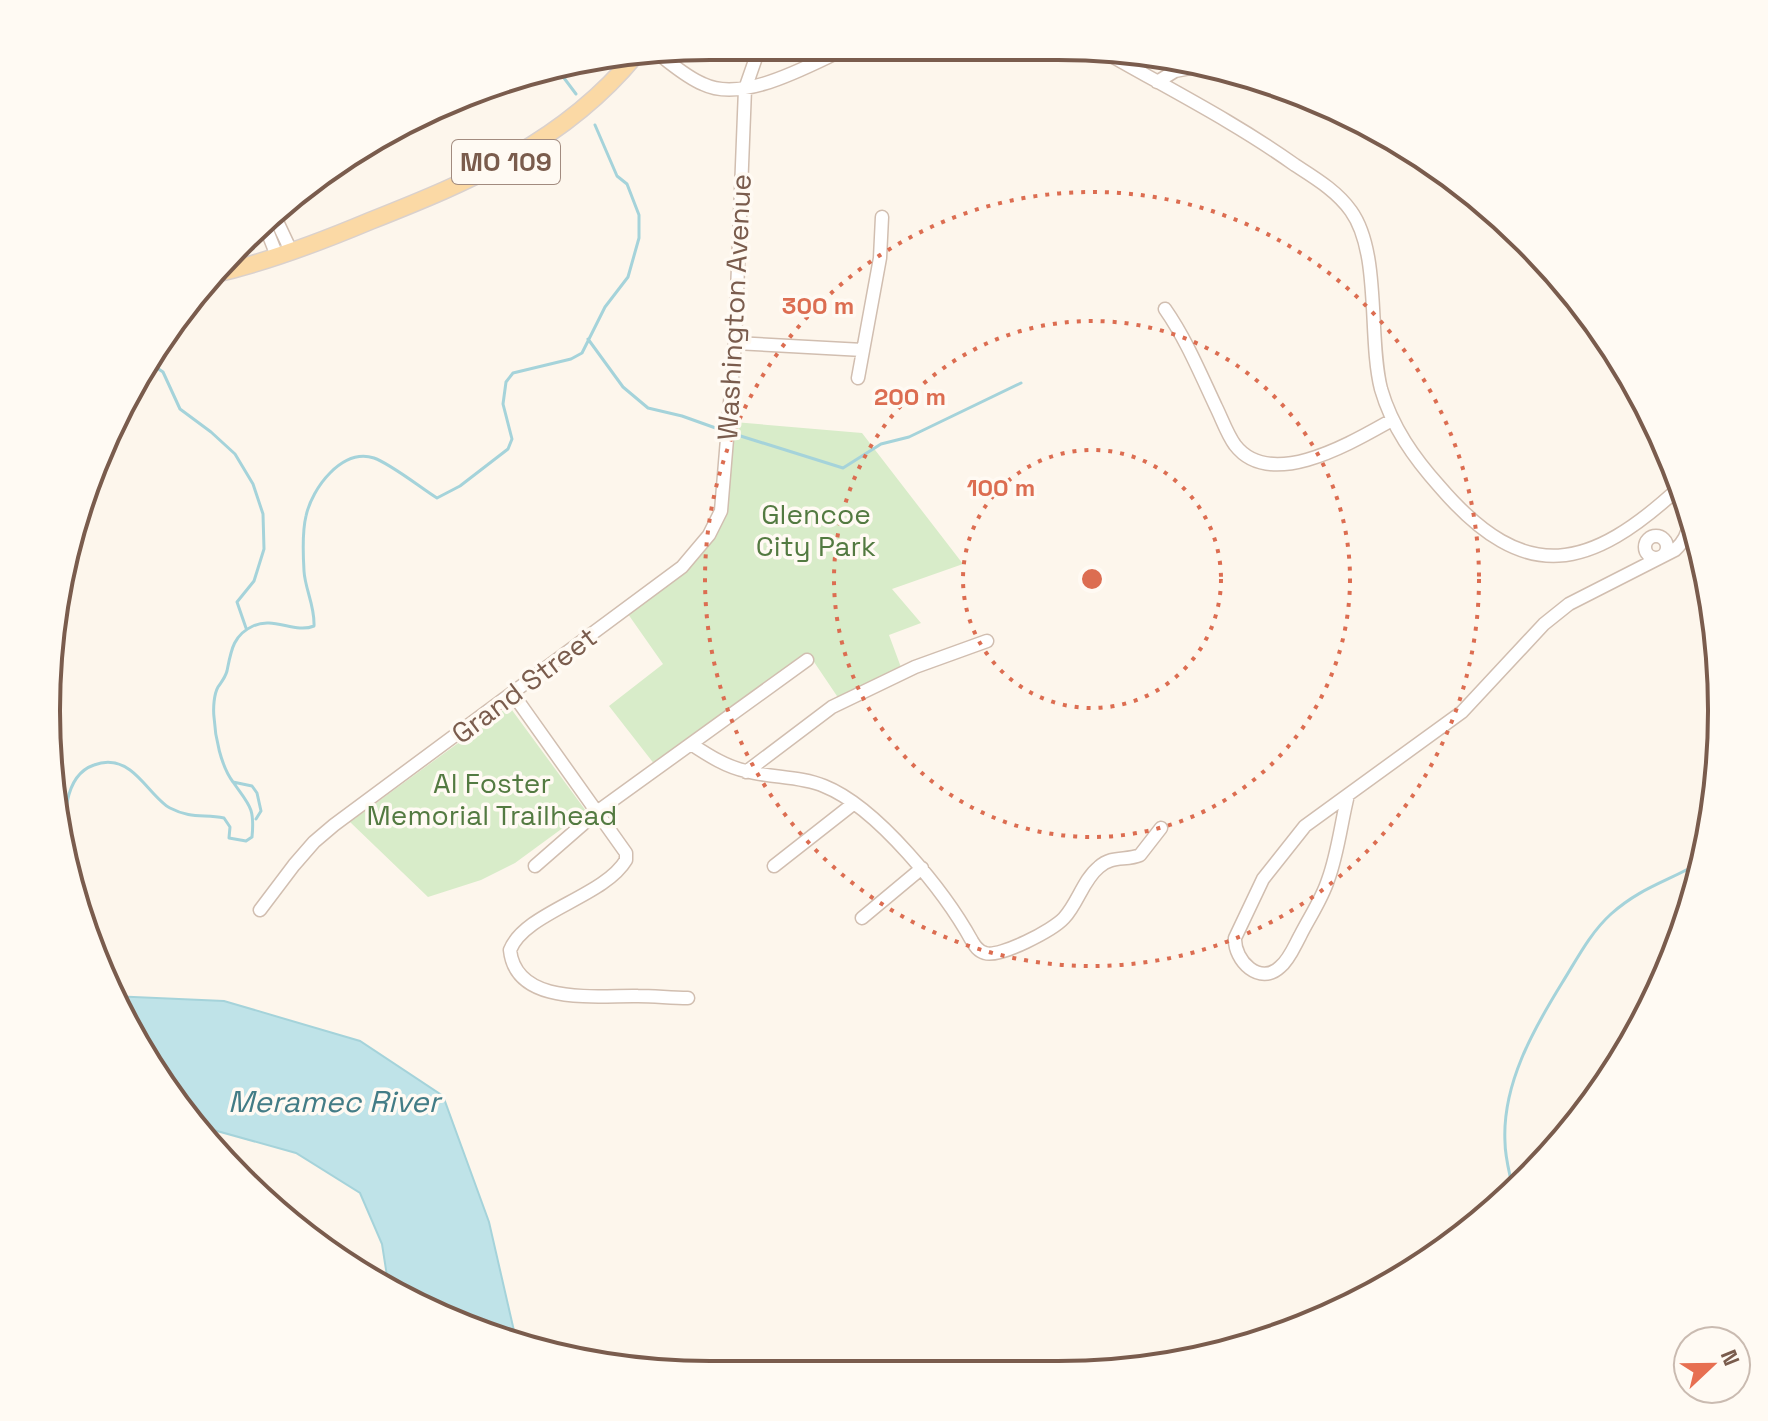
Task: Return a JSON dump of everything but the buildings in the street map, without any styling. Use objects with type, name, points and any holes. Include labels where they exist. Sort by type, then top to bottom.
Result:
[{"type":"main road","name":"MO 109","points":[[234,268],[284,254],[444,192],[497,167],[567,122],[626,66]]},
{"type":"street","name":"Washington Avenue","points":[[716,524],[721,511],[735,343],[745,89],[755,60]]},
{"type":"street","points":[[669,61],[704,85],[727,90],[745,89],[771,81],[819,60]]},
{"type":"street","points":[[1126,64],[1259,139],[1325,185],[1353,214],[1365,247],[1378,371],[1392,420],[1425,470],[1464,514],[1500,542],[1537,555],[1568,555],[1605,543],[1672,498]]},
{"type":"street","points":[[1157,82],[1176,71]]},
{"type":"street","points":[[858,378],[880,258],[882,217]]},
{"type":"street","points":[[277,226],[284,254]]},
{"type":"street","points":[[270,232],[284,254]]},
{"type":"street","points":[[1165,309],[1182,333],[1234,443],[1253,459],[1276,465],[1303,462],[1356,440],[1392,420]]},
{"type":"street","points":[[735,343],[863,350]]},
{"type":"street","name":"Grand Street","points":[[260,910],[294,865],[323,834],[682,567],[716,524]]},
{"type":"street","points":[[1635,570],[1643,559],[1645,548],[1650,556],[1660,557],[1666,549],[1661,538],[1673,538],[1682,530]]},
{"type":"street","points":[[1348,795],[1328,880],[1293,948],[1280,968],[1256,972],[1240,962],[1234,948],[1235,938],[1263,879],[1289,844],[1320,813],[1462,712],[1544,624],[1569,604],[1659,560],[1681,545],[1684,537]]},
{"type":"street","points":[[746,772],[832,707],[915,667],[987,641]]},
{"type":"street","points":[[535,866],[598,811],[807,660]]},
{"type":"street","points":[[513,694],[626,853],[626,860],[602,883],[521,932],[510,950],[515,968],[532,984],[570,997],[688,998]]},
{"type":"street","points":[[691,744],[730,767],[810,781],[837,792],[878,824],[922,868],[979,950],[992,954],[1041,935],[1057,924],[1098,867],[1113,858],[1140,855],[1161,828]]},
{"type":"street","points":[[774,866],[853,804]]},
{"type":"street","points":[[1320,813],[1341,824]]},
{"type":"street","points":[[862,918],[922,868]]},
{"type":"green space","name":"Glencoe City Park","points":[[734,422],[862,433],[963,564],[892,589],[921,623],[889,635],[902,670],[839,699],[808,653],[655,765],[609,706],[663,664],[628,614],[711,539]]},
{"type":"green space","name":"Al Foster Memorial Trailhead","points":[[509,706],[586,811],[515,863],[481,880],[428,897],[350,822]]},
{"type":"water","name":"Meramec River","points":[[126,997],[224,1001],[360,1041],[443,1096],[489,1222],[514,1330],[462,1311],[387,1275],[382,1244],[360,1193],[296,1153],[214,1130],[170,1072]]},
{"type":"waterway","points":[[563,77],[576,94]]},
{"type":"waterway","points":[[67,802],[75,781],[83,771],[108,762],[130,770],[170,808],[191,815],[224,818],[230,827],[229,838],[246,841],[252,837],[252,812],[225,768],[215,725],[216,693],[226,673],[234,644],[246,630],[261,623],[299,628],[314,626],[304,571],[305,522],[309,505],[330,473],[351,459],[362,456],[374,458],[437,498],[460,486],[508,449],[512,439],[503,404],[506,382],[513,373],[571,359],[582,353],[605,307],[628,277],[639,238],[639,215],[627,184],[617,176],[595,125]]},
{"type":"waterway","points":[[588,339],[623,387],[648,408],[724,431]]},
{"type":"waterway","points":[[158,368],[163,372],[180,409],[235,454],[253,484],[263,514],[264,549],[254,581],[237,602],[246,628]]},
{"type":"waterway","points":[[731,433],[843,468],[881,444],[909,437],[1021,383]]},
{"type":"waterway","points":[[233,782],[252,786],[257,793],[261,811],[256,819]]},
{"type":"waterway","points":[[1510,1176],[1505,1148],[1509,1100],[1530,1039],[1551,1001],[1603,921],[1644,891],[1689,868]]}]
